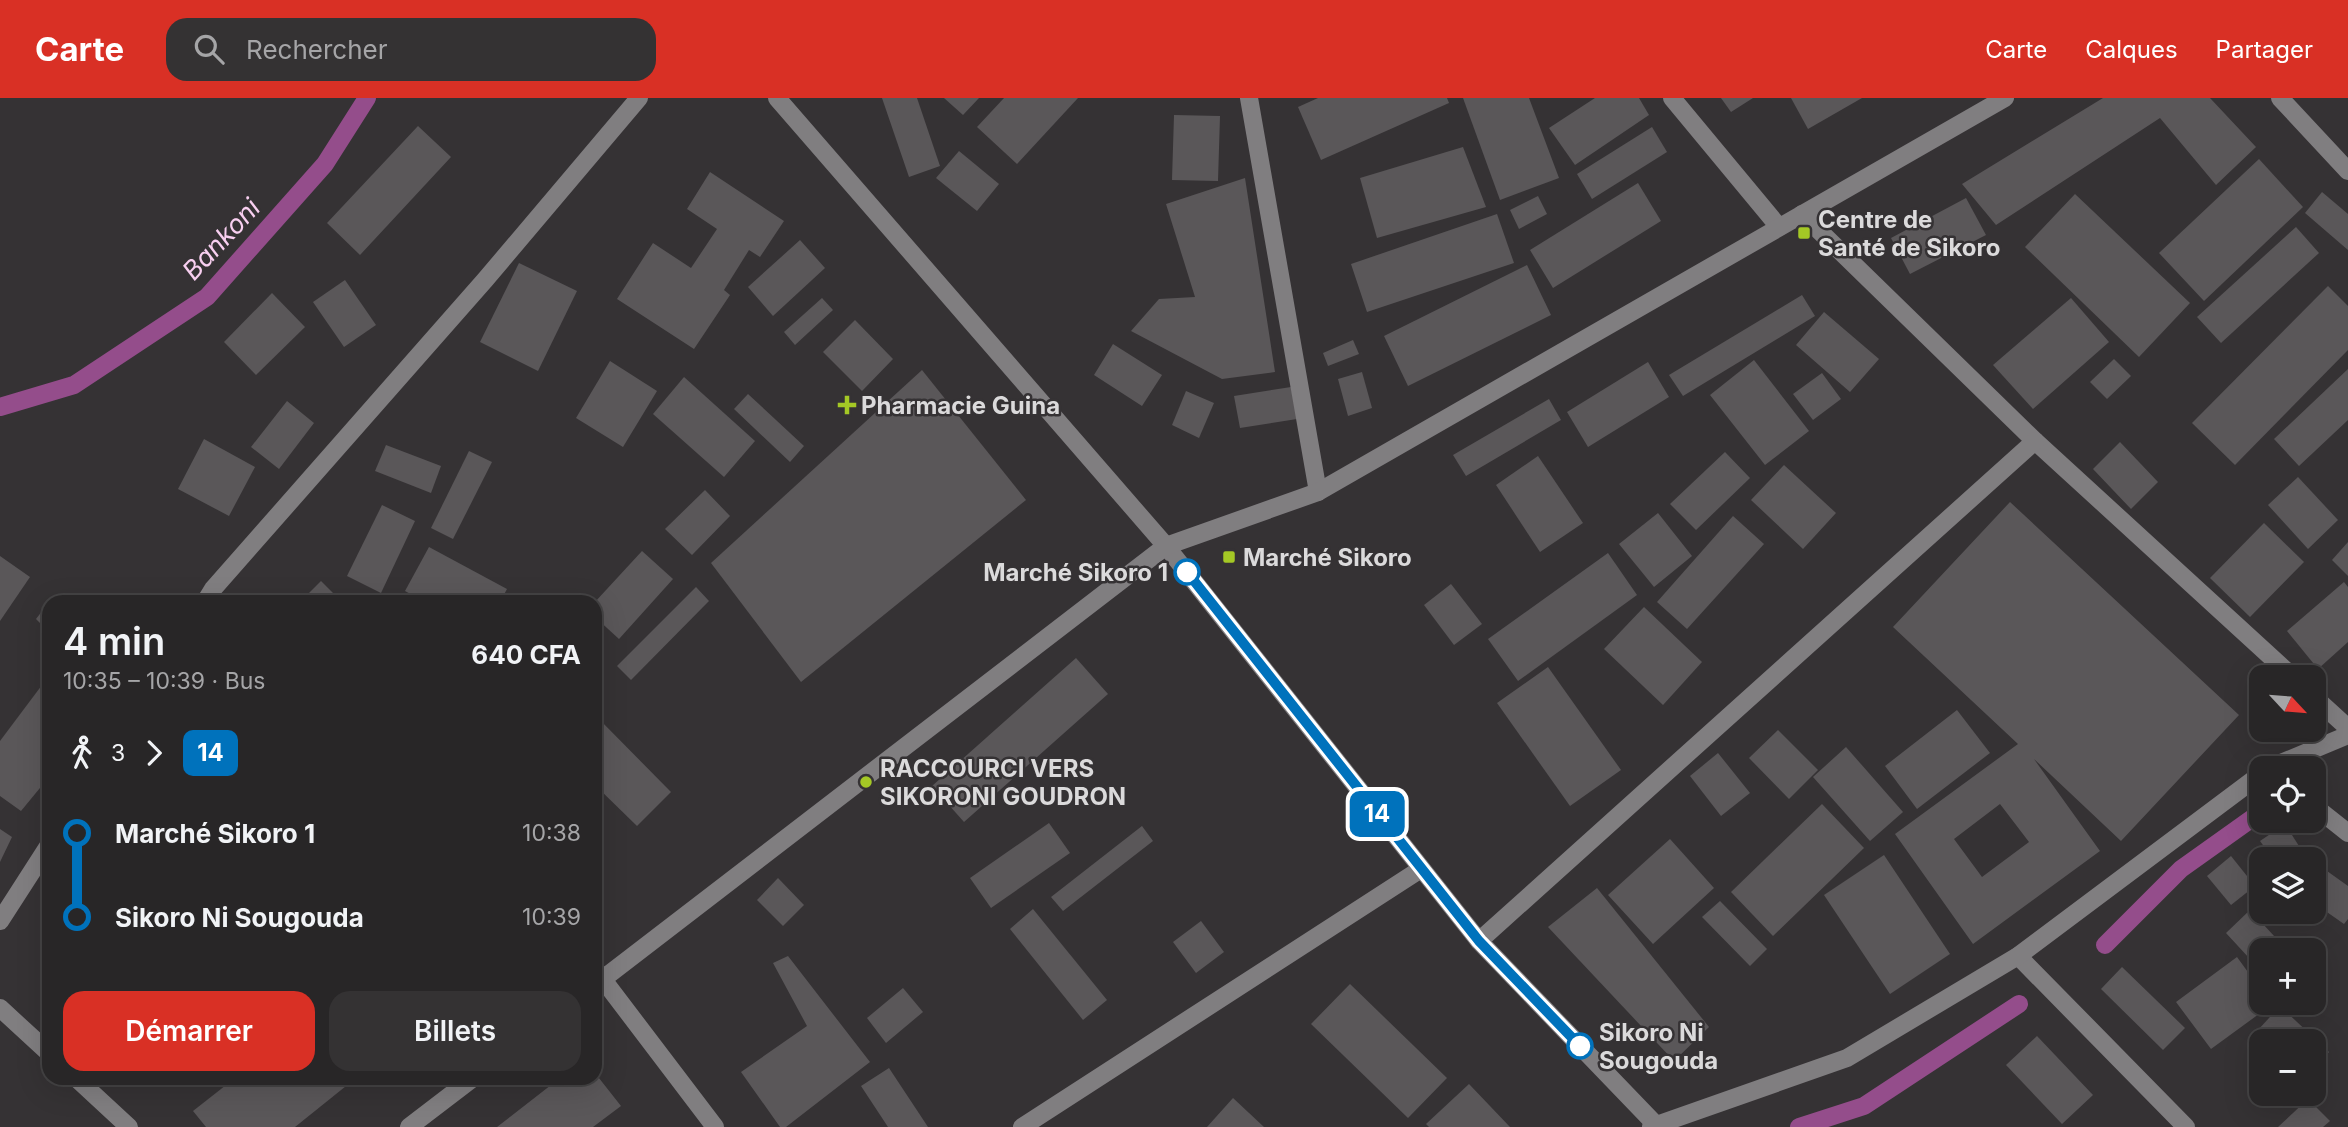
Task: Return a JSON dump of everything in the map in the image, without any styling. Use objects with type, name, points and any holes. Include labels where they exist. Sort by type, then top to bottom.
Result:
[{"type":"street","points":[[217,595],[639,98]]},
{"type":"street","points":[[777,98],[1166,546],[1479,941],[1655,1126],[1847,1058],[2018,956],[2249,783]]},
{"type":"street","points":[[1249,98],[1318,492]]},
{"type":"street","points":[[1672,98],[1779,228]]},
{"type":"street","points":[[602,974],[1166,546],[1318,492],[2005,98]]},
{"type":"street","points":[[2280,98],[2348,172]]},
{"type":"street","points":[[1802,214],[2035,441],[2279,665]]},
{"type":"street","points":[[1479,941],[2035,441]]},
{"type":"street","points":[[2326,707],[2348,728]]},
{"type":"street","points":[[2298,756],[2348,735]]},
{"type":"street","points":[[2326,816],[2348,833]]},
{"type":"street","points":[[0,921],[42,856]]},
{"type":"street","points":[[1022,1127],[1421,869]]},
{"type":"street","points":[[2018,956],[2186,1127]]},
{"type":"street","points":[[602,982],[715,1127]]},
{"type":"street","points":[[0,1008],[42,1047]]},
{"type":"street","points":[[84,1085],[129,1127]]},
{"type":"street","points":[[409,1127],[464,1085]]},
{"type":"building","points":[[882,98],[917,98],[940,166],[909,177]]},
{"type":"building","points":[[944,98],[979,98],[963,115]]},
{"type":"building","points":[[1004,98],[1078,98],[1017,164],[977,127]]},
{"type":"building","points":[[1318,98],[1447,98],[1449,103],[1321,160],[1298,107]]},
{"type":"building","points":[[1463,98],[1529,98],[1559,178],[1500,200]]},
{"type":"building","points":[[1595,98],[1639,98],[1649,115],[1575,165],[1549,128]]},
{"type":"building","points":[[1721,98],[1753,98],[1731,112]]},
{"type":"building","points":[[1791,98],[1862,98],[1808,129]]},
{"type":"building","points":[[2103,98],[2210,98],[2256,147],[2216,185],[2160,118],[1996,225],[1962,184]]},
{"type":"building","points":[[1174,115],[1220,116],[1218,181],[1172,180]]},
{"type":"building","points":[[418,126],[451,157],[360,255],[327,223]]},
{"type":"building","points":[[1652,127],[1667,152],[1592,199],[1577,174]]},
{"type":"building","points":[[1463,147],[1486,207],[1377,238],[1360,178]]},
{"type":"building","points":[[959,151],[999,184],[977,211],[936,178]]},
{"type":"building","points":[[2259,159],[2303,207],[2204,301],[2159,253]]},
{"type":"building","points":[[710,172],[784,221],[760,257],[749,250],[724,290],[730,295],[694,349],[617,299],[653,243],[691,268],[717,229],[687,209]]},
{"type":"building","points":[[1245,178],[1275,372],[1222,379],[1131,331],[1159,299],[1195,297],[1166,204]]},
{"type":"building","points":[[1638,183],[1661,221],[1553,288],[1530,250]]},
{"type":"building","points":[[2322,192],[2348,214],[2348,250],[2305,213]]},
{"type":"building","points":[[2075,194],[2190,303],[2139,357],[2025,247]]},
{"type":"building","points":[[1538,196],[1547,214],[1519,229],[1510,210]]},
{"type":"building","points":[[1966,198],[1986,235],[1910,274],[1891,238]]},
{"type":"building","points":[[1497,214],[1514,263],[1367,312],[1351,264]]},
{"type":"building","points":[[2296,227],[2319,253],[2221,343],[2197,317]]},
{"type":"building","points":[[800,240],[825,268],[773,316],[748,287]]},
{"type":"building","points":[[519,263],[577,291],[538,371],[480,342]]},
{"type":"building","points":[[1527,265],[1551,315],[1408,386],[1384,336]]},
{"type":"building","points":[[345,280],[376,325],[344,347],[313,302]]},
{"type":"building","points":[[2328,286],[2348,306],[2348,350],[2235,465],[2192,423]]},
{"type":"building","points":[[272,293],[305,327],[256,375],[224,342]]},
{"type":"building","points":[[1802,295],[1815,316],[1683,396],[1669,375]]},
{"type":"building","points":[[822,298],[833,310],[795,345],[784,332]]},
{"type":"building","points":[[2071,298],[2109,342],[2033,409],[1993,365]]},
{"type":"building","points":[[1824,312],[1879,359],[1850,392],[1796,345]]},
{"type":"building","points":[[855,320],[893,359],[862,391],[823,352]]},
{"type":"building","points":[[1353,340],[1359,354],[1328,366],[1323,353]]},
{"type":"building","points":[[1113,344],[1162,375],[1142,406],[1094,375]]},
{"type":"building","points":[[2114,359],[2131,376],[2107,399],[2090,382]]},
{"type":"building","points":[[1754,360],[1809,431],[1765,465],[1710,395]]},
{"type":"building","points":[[610,361],[657,391],[623,447],[576,418]]},
{"type":"building","points":[[1648,362],[1669,397],[1588,447],[1567,412]]},
{"type":"building","points":[[2348,369],[2348,420],[2299,466],[2274,439]]},
{"type":"building","points":[[922,370],[1026,500],[801,682],[711,563]]},
{"type":"building","points":[[1362,372],[1372,408],[1348,416],[1338,379]]},
{"type":"building","points":[[1822,373],[1841,399],[1813,420],[1793,394]]},
{"type":"building","points":[[684,377],[755,441],[724,477],[653,414]]},
{"type":"building","points":[[1291,387],[1297,419],[1240,428],[1234,396]]},
{"type":"building","points":[[1186,391],[1214,403],[1199,438],[1172,425]]},
{"type":"building","points":[[748,394],[804,446],[790,462],[734,409]]},
{"type":"building","points":[[1549,399],[1561,420],[1466,476],[1453,455]]},
{"type":"building","points":[[287,401],[314,423],[279,469],[251,447]]},
{"type":"building","points":[[204,439],[255,467],[229,516],[178,489]]},
{"type":"building","points":[[2120,442],[2158,482],[2131,509],[2093,469]]},
{"type":"building","points":[[386,445],[441,466],[431,493],[375,471]]},
{"type":"building","points":[[469,451],[492,462],[453,539],[431,528]]},
{"type":"building","points":[[1725,452],[1750,478],[1696,530],[1670,504]]},
{"type":"building","points":[[1538,456],[1583,523],[1540,552],[1496,485]]},
{"type":"building","points":[[1784,465],[1836,513],[1803,549],[1751,500]]},
{"type":"building","points":[[2298,477],[2338,520],[2308,549],[2268,505]]},
{"type":"building","points":[[705,490],[730,516],[692,555],[665,529]]},
{"type":"building","points":[[2010,502],[2239,715],[2121,841],[2034,759],[2100,851],[1973,944],[1895,834],[2018,744],[1893,627]],"holes":[[[2000,804],[2029,842],[1982,877],[1954,839]]]},
{"type":"building","points":[[382,505],[415,521],[381,593],[347,576]]},
{"type":"building","points":[[1658,513],[1692,556],[1654,587],[1619,544]]},
{"type":"building","points":[[1733,516],[1764,544],[1687,629],[1657,602]]},
{"type":"building","points":[[2264,523],[2304,562],[2250,617],[2210,578]]},
{"type":"building","points":[[2348,542],[2348,576],[2332,560]]},
{"type":"building","points":[[429,547],[507,589],[504,595],[412,595],[405,591]]},
{"type":"building","points":[[642,551],[673,579],[619,639],[602,623],[601,595]]},
{"type":"building","points":[[1608,553],[1637,595],[1518,681],[1488,639]]},
{"type":"building","points":[[0,556],[30,577],[0,621]]},
{"type":"building","points":[[321,581],[335,595],[307,595]]},
{"type":"building","points":[[2344,582],[2348,587],[2348,642],[2322,665],[2315,665],[2287,631]]},
{"type":"building","points":[[1451,584],[1482,624],[1454,645],[1424,605]]},
{"type":"building","points":[[696,587],[709,601],[631,680],[617,666]]},
{"type":"building","points":[[1644,607],[1702,662],[1663,705],[1604,649]]},
{"type":"building","points":[[42,611],[42,625],[36,619]]},
{"type":"building","points":[[1076,658],[1108,694],[964,822],[932,786]]},
{"type":"building","points":[[1548,667],[1621,770],[1570,806],[1497,703]]},
{"type":"building","points":[[42,685],[42,786],[21,811],[0,796],[0,741]]},
{"type":"building","points":[[1957,710],[1990,753],[1917,809],[1885,766]]},
{"type":"building","points":[[602,722],[671,792],[637,826],[602,792]]},
{"type":"building","points":[[1778,730],[1818,770],[1789,799],[1749,758]]},
{"type":"building","points":[[1846,747],[1903,812],[1870,841],[1813,777]]},
{"type":"building","points":[[1718,753],[1750,793],[1721,816],[1690,776]]},
{"type":"building","points":[[1822,804],[1864,848],[1773,936],[1731,892]]},
{"type":"building","points":[[1049,823],[1070,853],[991,908],[970,878]]},
{"type":"building","points":[[1142,826],[1153,841],[1063,911],[1051,897]]},
{"type":"building","points":[[0,829],[12,837],[0,862]]},
{"type":"building","points":[[2272,833],[2291,833],[2300,847],[2264,847],[2260,841]]},
{"type":"building","points":[[1670,839],[1714,888],[1653,944],[1608,895]]},
{"type":"building","points":[[1884,855],[1950,954],[1890,994],[1824,895]]},
{"type":"building","points":[[2231,856],[2249,878],[2249,891],[2231,905],[2207,876]]},
{"type":"building","points":[[2326,872],[2348,886],[2348,919],[2344,924],[2326,911]]},
{"type":"building","points":[[778,878],[804,905],[783,926],[757,900]]},
{"type":"building","points":[[1597,888],[1709,1027],[1674,1061],[1548,927]]},
{"type":"building","points":[[1720,901],[1767,949],[1750,966],[1702,917]]},
{"type":"building","points":[[1033,909],[1107,1000],[1083,1020],[1010,929]]},
{"type":"building","points":[[2249,911],[2249,924],[2263,924],[2276,938],[2249,938],[2249,958],[2226,933]]},
{"type":"building","points":[[1201,921],[1224,952],[1196,973],[1173,942]]},
{"type":"building","points":[[788,956],[870,1062],[786,1127],[780,1127],[741,1072],[807,1026],[773,963]]},
{"type":"building","points":[[2237,957],[2249,974],[2249,1015],[2258,1015],[2211,1049],[2176,1002]]},
{"type":"building","points":[[2122,967],[2185,1028],[2163,1050],[2101,989]]},
{"type":"building","points":[[1350,984],[1447,1078],[1408,1118],[1311,1024]]},
{"type":"building","points":[[903,988],[923,1012],[886,1043],[867,1018]]},
{"type":"building","points":[[2272,1015],[2290,1015],[2304,1029],[2259,1029]]},
{"type":"building","points":[[2037,1036],[2093,1095],[2062,1124],[2006,1065]]},
{"type":"building","points":[[889,1068],[928,1127],[888,1127],[861,1086]]},
{"type":"building","points":[[602,1082],[621,1106],[593,1127],[497,1127],[551,1085],[602,1085]]},
{"type":"building","points":[[1469,1084],[1510,1127],[1429,1127],[1426,1124]]},
{"type":"building","points":[[226,1085],[347,1085],[295,1127],[206,1127],[193,1111]]},
{"type":"building","points":[[1233,1098],[1264,1127],[1207,1127]]},
{"type":"building","points":[[2300,1106],[2315,1106],[2330,1121],[2323,1127],[2278,1127]]},
{"type":"waterway","name":"Bankoni","points":[[0,407],[74,385],[207,297],[325,164],[367,98]]},
{"type":"waterway","points":[[2105,945],[2181,869],[2249,821]]},
{"type":"waterway","points":[[1799,1127],[1864,1106],[2019,1004]]},
{"type":"bus line","name":"14","points":[[1187,572],[1479,941],[1580,1046]]},
{"type":"place","name":"Centre de Santé de Sikoro","points":[[1804,233]]},
{"type":"place","name":"Pharmacie Guina","points":[[847,405]]},
{"type":"place","name":"Marché Sikoro","points":[[1229,557]]},
{"type":"place","name":"Marché Sikoro 1","points":[[1187,572]]},
{"type":"place","name":"RACCOURCI VERS SIKORONI GOUDRON","points":[[866,782]]},
{"type":"place","name":"Sikoro Ni Sougouda","points":[[1580,1046]]}]
